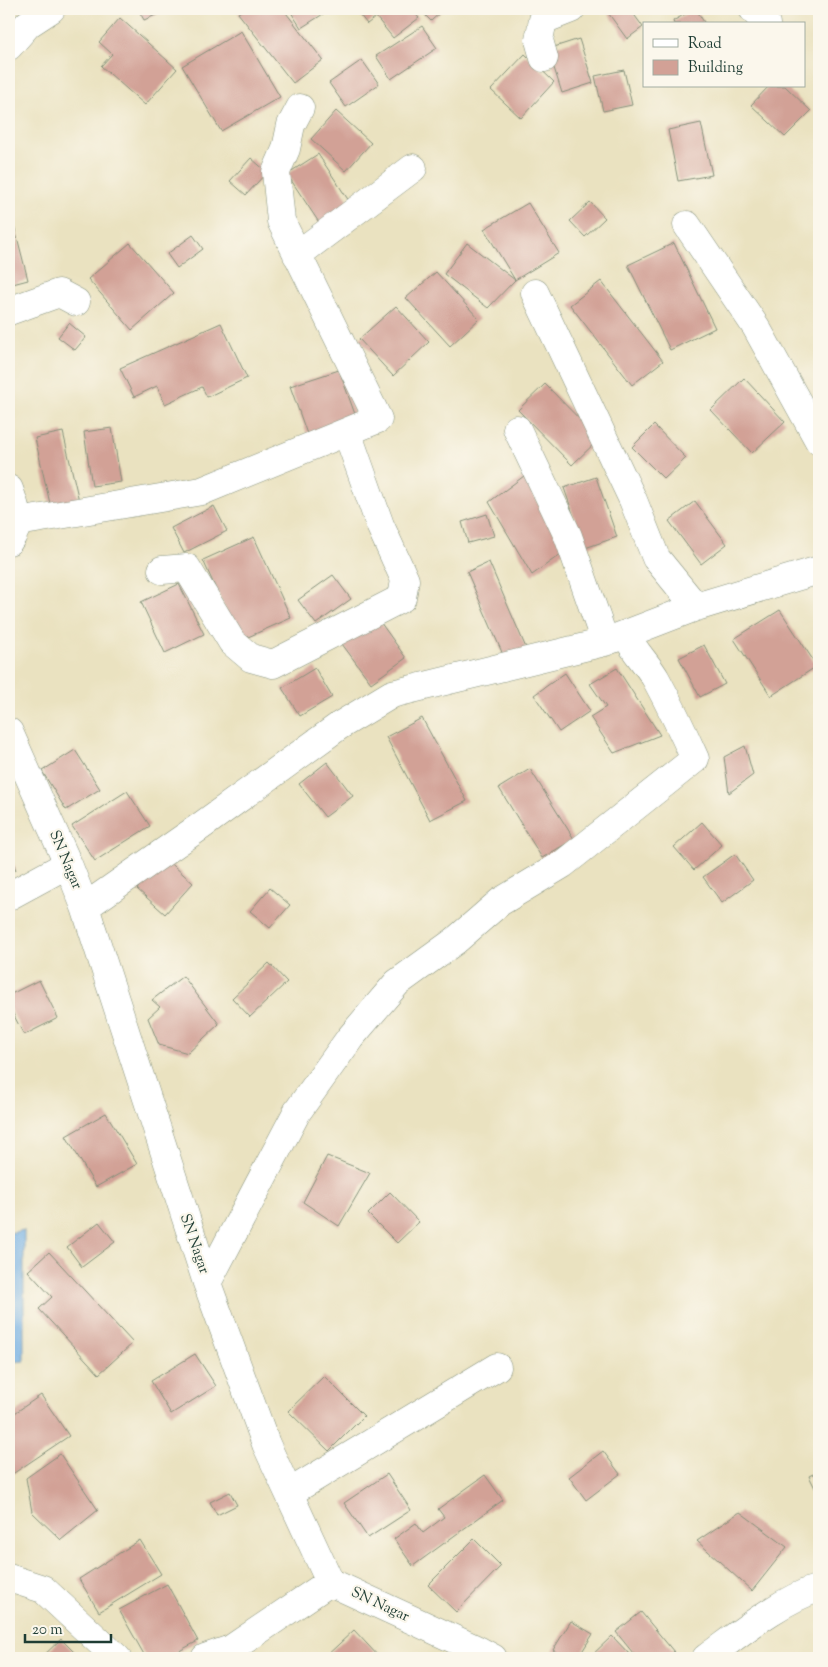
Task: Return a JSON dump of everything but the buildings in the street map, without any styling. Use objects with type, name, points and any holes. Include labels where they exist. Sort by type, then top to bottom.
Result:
[{"type":"street","points":[[9,46],[20,17],[51,9]]},
{"type":"street","points":[[544,58],[539,40],[543,20],[571,9]]},
{"type":"street","points":[[753,9],[764,22]]},
{"type":"street","points":[[9,489],[13,532],[202,491],[378,419],[281,221],[276,172],[286,149],[291,125],[300,108]]},
{"type":"street","points":[[297,255],[413,168]]},
{"type":"street","points":[[687,225],[756,327],[819,441]]},
{"type":"street","points":[[9,311],[59,293],[76,302]]},
{"type":"street","points":[[535,293],[633,500],[656,558],[696,607]]},
{"type":"street","points":[[207,1283],[297,1112],[350,1038],[397,983],[455,941],[500,902],[563,864],[695,759],[655,677],[631,645],[616,638],[517,429]]},
{"type":"street","points":[[162,570],[187,568],[232,642],[251,658],[273,664],[402,598],[405,580],[380,525],[347,432]]},
{"type":"street","points":[[85,907],[339,726],[392,694],[616,638],[696,607],[819,570]]},
{"type":"street","name":"SN Nagar","points":[[9,732],[68,864],[85,907],[207,1283],[266,1444],[330,1582],[480,1650],[493,1658]]},
{"type":"street","points":[[9,896],[68,864]]},
{"type":"street","points":[[289,1493],[497,1367]]},
{"type":"street","points":[[9,1578],[43,1589],[117,1658]]},
{"type":"street","points":[[205,1658],[231,1649],[330,1582]]},
{"type":"street","points":[[706,1658],[759,1620],[801,1595],[819,1588]]},
{"type":"water","points":[[24,1230],[24,1361],[9,1362],[9,1233]]}]
